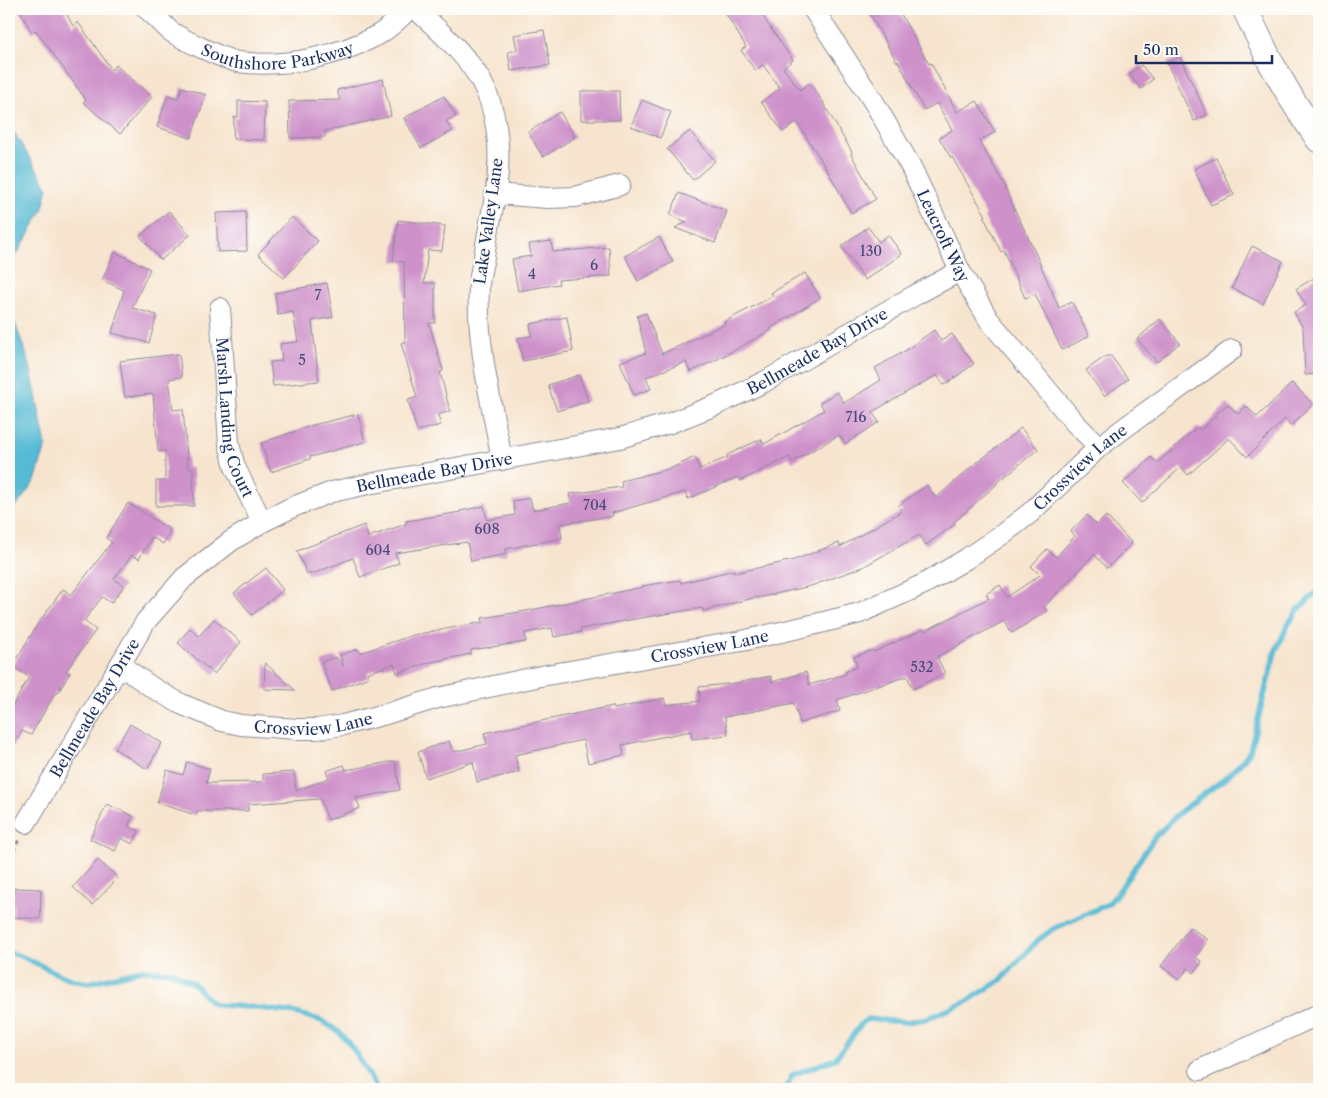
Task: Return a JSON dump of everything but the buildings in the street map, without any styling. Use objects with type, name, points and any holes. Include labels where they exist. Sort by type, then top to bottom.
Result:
[{"type":"street","name":"Southshore Parkway","points":[[147,9],[171,31],[205,50],[236,62],[271,63],[312,59],[349,48],[380,34],[410,9]]},
{"type":"street","name":"Lake Valley Lane","points":[[416,9],[462,54],[485,88],[494,113],[498,137],[498,160],[495,194],[479,285],[478,318],[482,351],[502,460]]},
{"type":"street","name":"Leacroft Way","points":[[813,9],[875,104],[912,167],[960,271],[989,320],[1075,423],[1099,447]]},
{"type":"street","points":[[1245,9],[1292,101],[1319,140]]},
{"type":"street","points":[[495,194],[548,198],[575,196],[620,185]]},
{"type":"street","name":"Bellmeade Bay Drive","points":[[26,823],[146,621],[184,578],[231,541],[262,522],[295,506],[332,492],[620,438],[670,423],[716,405],[764,382],[916,294],[960,271]]},
{"type":"street","name":"Marsh Landing Court","points":[[220,308],[228,444],[235,467],[262,522]]},
{"type":"street","name":"Crossview Lane","points":[[120,665],[153,688],[181,704],[222,721],[241,725],[317,729],[343,725],[386,714],[438,698],[541,676],[742,641],[860,613],[924,584],[966,559],[1023,518],[1099,447],[1232,350]]},
{"type":"street","points":[[1200,1070],[1319,1014]]},
{"type":"water","points":[[9,124],[48,188],[42,211],[9,268]]},
{"type":"water","points":[[9,306],[30,365],[46,446],[35,481],[9,516]]},
{"type":"waterway","points":[[786,1089],[792,1075],[835,1059],[862,1023],[868,1019],[905,1022],[926,1019],[966,1002],[1001,980],[1038,940],[1053,929],[1108,904],[1117,894],[1154,838],[1180,812],[1223,780],[1241,763],[1250,751],[1275,652],[1289,623],[1298,610],[1319,590]]},
{"type":"waterway","points":[[9,952],[65,977],[89,983],[141,970],[172,972],[194,984],[211,1002],[217,1005],[296,1013],[322,1021],[339,1032],[353,1048],[377,1089]]}]
